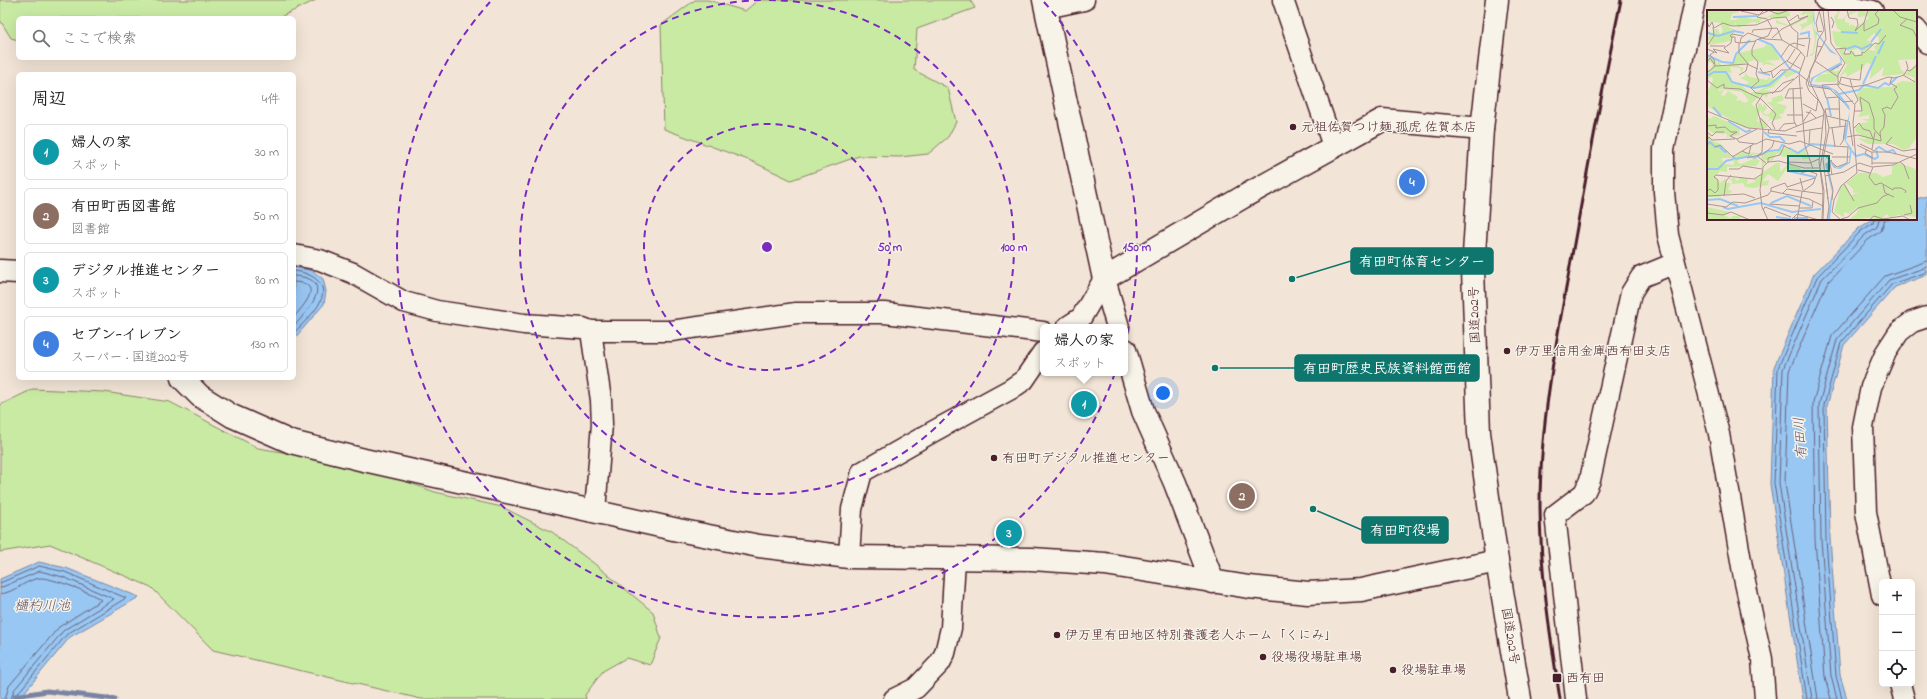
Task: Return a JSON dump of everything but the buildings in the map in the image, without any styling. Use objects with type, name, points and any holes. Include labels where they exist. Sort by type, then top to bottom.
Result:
[{"type":"main road","name":"国道202号","points":[[1497,0],[1482,128],[1473,270],[1476,364],[1480,433],[1497,561],[1520,699]]},
{"type":"main road","points":[[1045,4],[1104,279],[1117,324]]},
{"type":"main road","points":[[1104,279],[1333,146],[1382,120],[1482,128]]},
{"type":"main road","points":[[0,271],[16,272]]},
{"type":"main road","points":[[1128,360],[1143,411],[1175,483],[1213,582]]},
{"type":"main road","points":[[184,380],[200,396],[232,416],[292,442],[364,460],[759,546],[849,558],[1032,559],[1105,564],[1213,582],[1308,593],[1361,590],[1497,561]]},
{"type":"street","points":[[1045,4],[1084,0]]},
{"type":"street","points":[[1282,0],[1333,146]]},
{"type":"street","points":[[1695,0],[1664,149],[1664,200],[1668,236],[1719,434],[1744,578],[1762,659],[1764,699]]},
{"type":"street","points":[[1824,0],[1869,10]]},
{"type":"street","points":[[1917,30],[1927,43]]},
{"type":"street","points":[[296,255],[320,260],[353,273],[404,302],[437,311],[524,324],[583,328],[591,331],[671,331],[796,313],[885,313],[1040,332]]},
{"type":"street","points":[[1576,699],[1555,515],[1584,493],[1590,480],[1631,294],[1641,277],[1675,263]]},
{"type":"street","points":[[1072,324],[1081,318],[1104,279]]},
{"type":"street","points":[[1879,579],[1866,512],[1863,427],[1871,387],[1886,352],[1899,332],[1912,322],[1927,317]]},
{"type":"street","points":[[591,331],[601,400],[602,424],[595,511]]},
{"type":"street","points":[[849,558],[852,509],[862,472],[934,430],[1011,389],[1024,380],[1040,356]]},
{"type":"street","points":[[894,699],[916,688],[940,663],[945,653],[951,628],[955,559]]},
{"type":"street","points":[[1901,687],[1904,699]]},
{"type":"green space","points":[[0,0],[316,0],[282,16],[16,16],[16,39],[11,38],[0,20]]},
{"type":"green space","points":[[695,0],[708,0],[745,11],[758,0],[970,0],[975,8],[917,29],[914,70],[948,88],[956,122],[948,137],[928,154],[900,157],[859,156],[791,180],[751,161],[664,129],[661,25]]},
{"type":"green space","points":[[33,389],[104,392],[170,402],[258,448],[360,465],[435,492],[502,507],[552,532],[596,565],[653,612],[661,638],[650,665],[626,658],[603,671],[585,695],[586,699],[421,699],[213,650],[151,587],[50,544],[0,552],[0,405]]},
{"type":"water","name":"有田川","points":[[1927,196],[1927,275],[1895,287],[1844,345],[1827,406],[1830,538],[1840,675],[1847,699],[1803,699],[1770,484],[1774,367],[1814,274],[1859,228],[1871,220],[1917,220],[1917,199]]},
{"type":"water","points":[[296,267],[313,271],[323,279],[326,291],[324,304],[296,337]]},
{"type":"water","name":"樋杓川池","points":[[39,562],[66,568],[139,597],[70,637],[19,699],[0,699],[0,579]]},
{"type":"waterway","points":[[15,696],[47,691],[115,699]]},
{"type":"railway","points":[[1560,699],[1549,627],[1540,529],[1541,476],[1545,418],[1559,329],[1594,136],[1621,0]]},
{"type":"place","name":"元祖佐賀つけ麺 孤虎 佐賀本店","points":[[1293,127]]},
{"type":"place","name":"セブン-イレブン","points":[[1412,182]]},
{"type":"place","name":"有田町体育センター","points":[[1292,279]]},
{"type":"place","name":"伊万里信用金庫西有田支店","points":[[1507,351]]},
{"type":"place","name":"有田町歴史民族資料館西館","points":[[1215,368]]},
{"type":"place","name":"婦人の家","points":[[1084,404]]},
{"type":"place","name":"有田町デジタル推進センター","points":[[994,458]]},
{"type":"place","name":"有田町西図書館","points":[[1242,496]]},
{"type":"place","name":"有田町役場","points":[[1313,509]]},
{"type":"place","name":"デジタル推進センター","points":[[1009,533]]},
{"type":"place","name":"伊万里有田地区特別養護老人ホーム「くにみ」","points":[[1057,635]]},
{"type":"place","name":"役場役場駐車場","points":[[1263,657]]},
{"type":"place","name":"役場駐車場","points":[[1393,670]]},
{"type":"place","name":"西有田","points":[[1557,678]]}]
